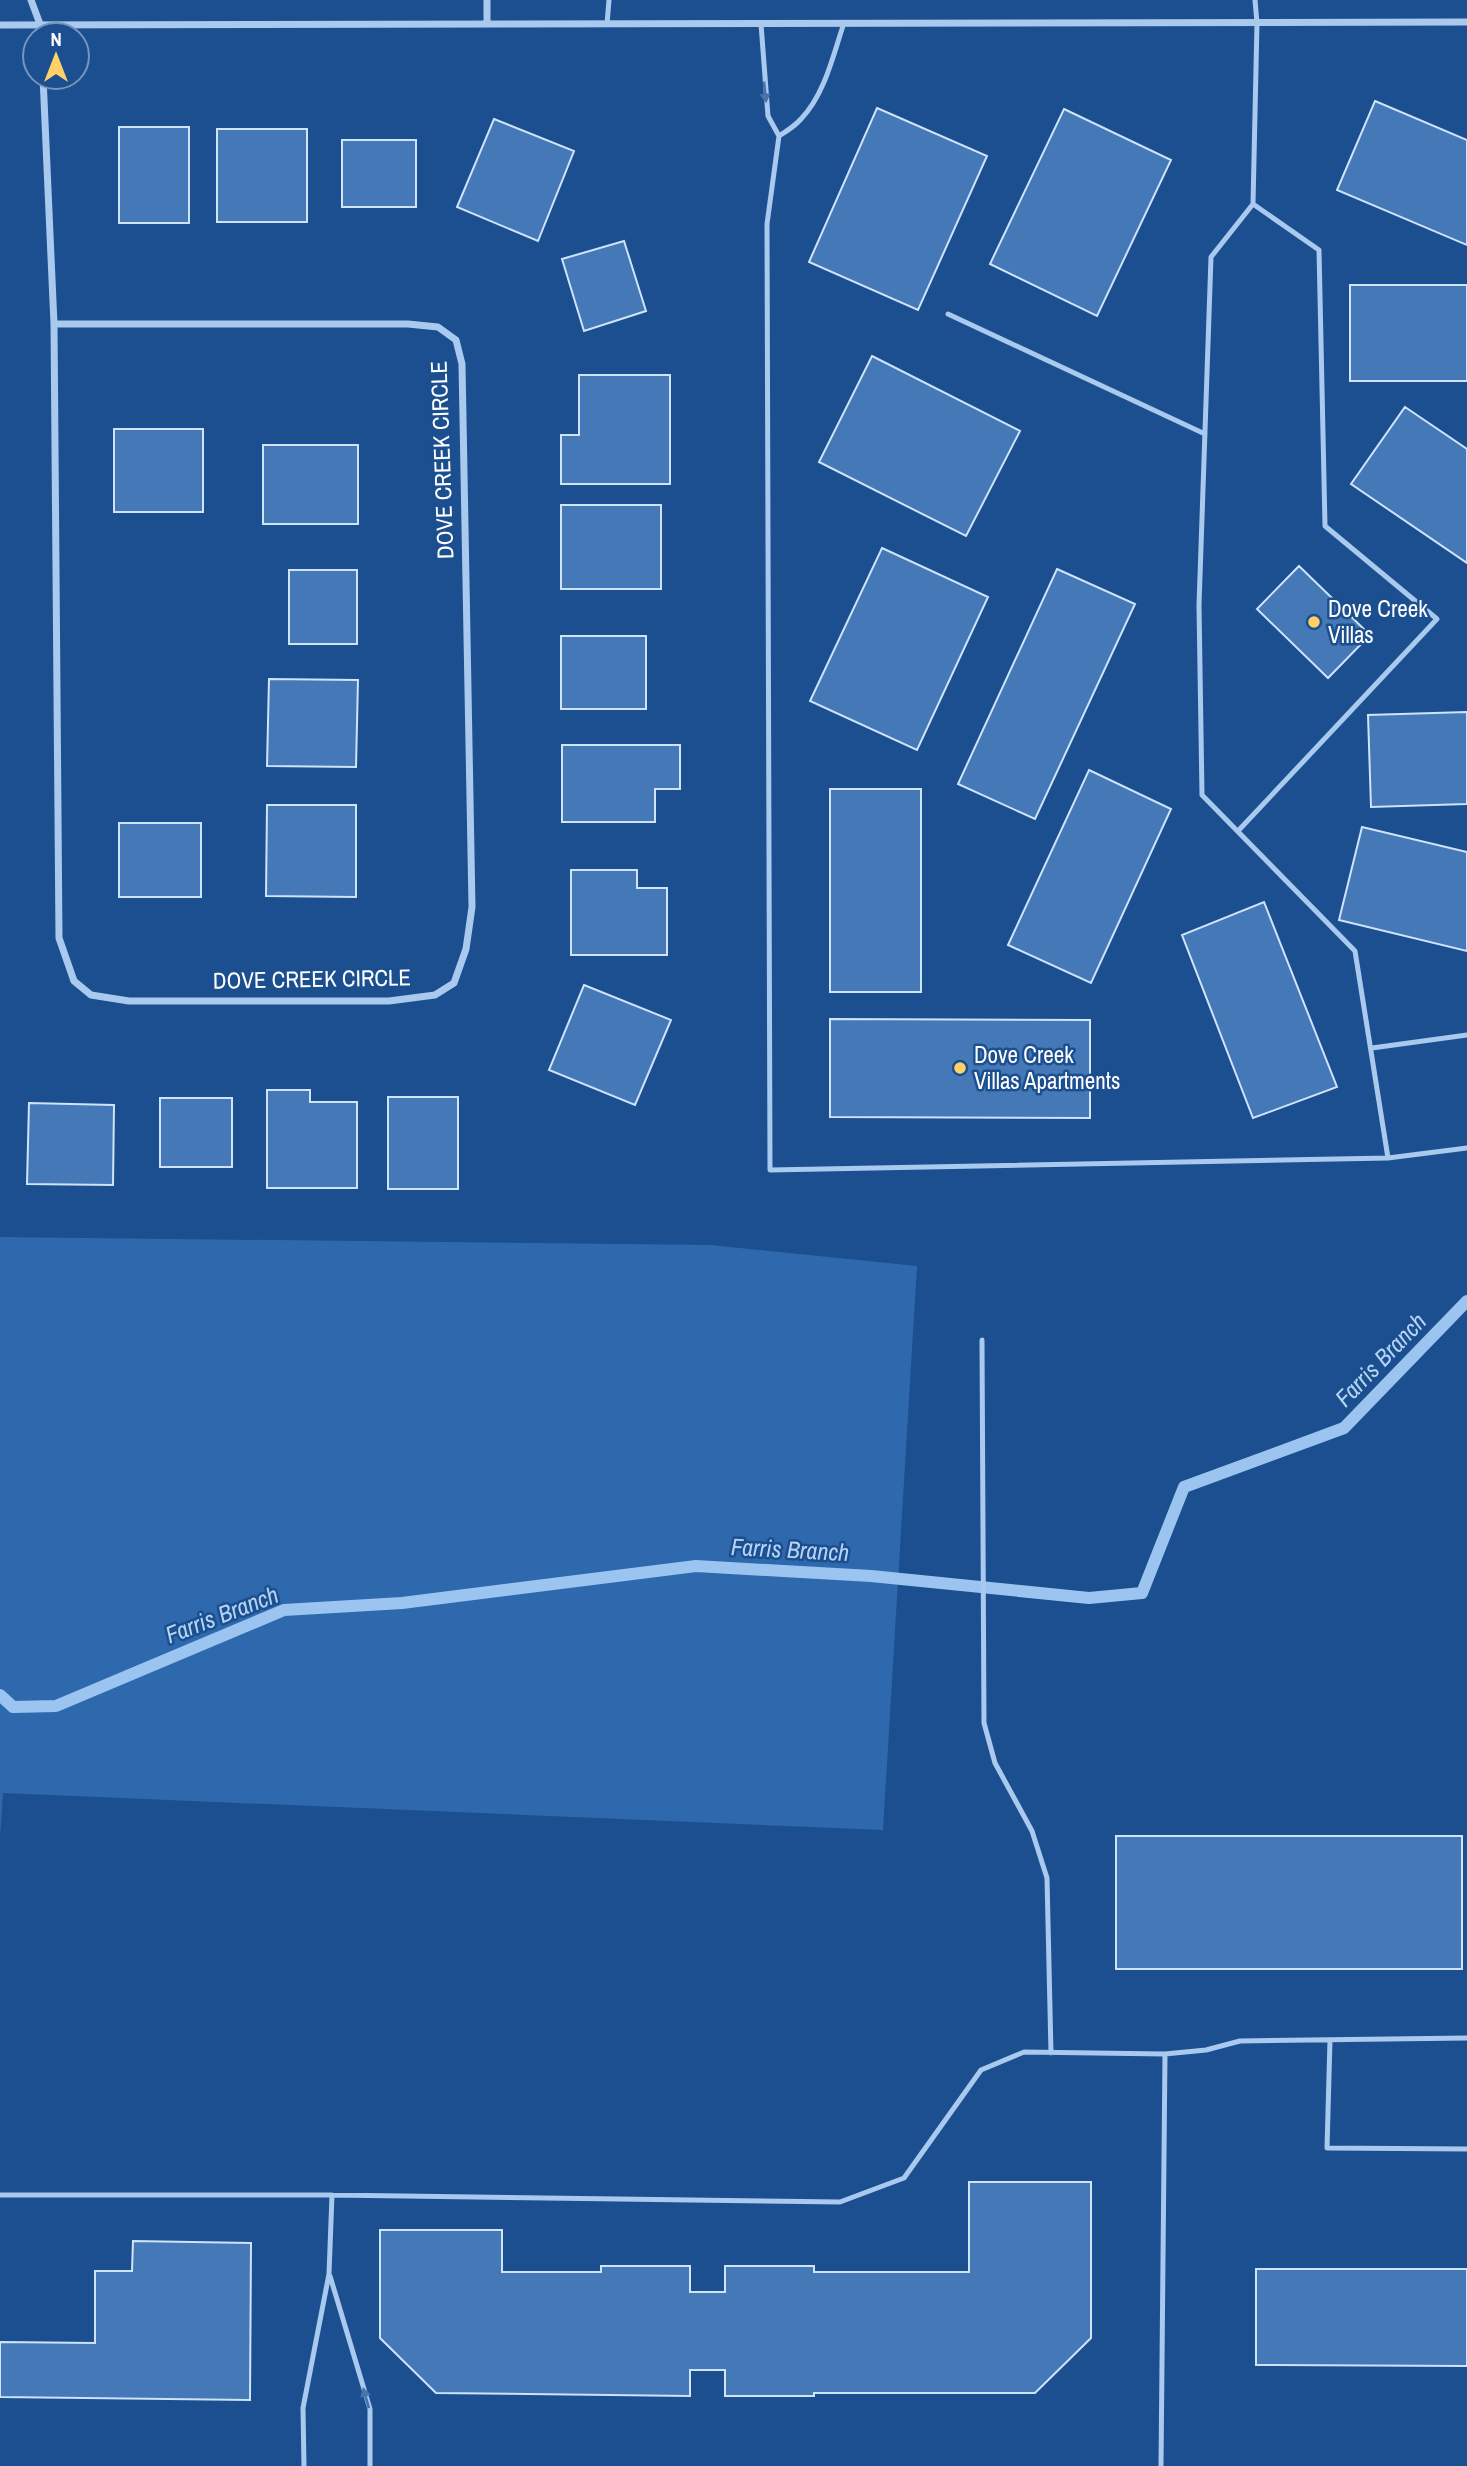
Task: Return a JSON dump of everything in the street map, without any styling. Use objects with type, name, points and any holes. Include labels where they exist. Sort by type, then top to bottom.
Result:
[{"type":"street","points":[[31,0],[39,21]]},
{"type":"street","points":[[487,0],[487,24]]},
{"type":"street","points":[[91,24],[1467,22]]},
{"type":"street","points":[[0,24],[21,24]]},
{"type":"street","name":"DOVE CREEK CIRCLE","points":[[44,91],[54,324],[58,938],[74,981],[91,995],[129,1001],[389,1001],[435,995],[454,983],[467,949],[472,907],[461,364],[456,340],[438,327],[408,324],[54,324]]},
{"type":"lane","points":[[607,24],[609,0]]},
{"type":"lane","points":[[1255,0],[1257,23],[1253,204],[1211,257],[1199,605],[1202,795],[1355,951],[1388,1158]]},
{"type":"lane","points":[[779,136],[799,121],[811,107],[822,85],[844,23]]},
{"type":"lane","points":[[761,24],[768,116],[779,136],[766,224],[770,1170],[1388,1158],[1467,1148]]},
{"type":"lane","points":[[1238,831],[1437,619],[1325,526],[1319,250],[1253,204]]},
{"type":"lane","points":[[948,314],[1205,434]]},
{"type":"lane","points":[[1372,1048],[1467,1035]]},
{"type":"lane","points":[[982,1340],[984,1723],[995,1763],[1032,1832],[1047,1878],[1051,2053]]},
{"type":"lane","points":[[0,2194],[332,2194],[840,2202],[904,2178],[981,2070],[1024,2052],[1165,2054],[1206,2050],[1240,2041],[1467,2038]]},
{"type":"lane","points":[[1330,2040],[1327,2148],[1467,2149]]},
{"type":"lane","points":[[1161,2466],[1165,2054]]},
{"type":"lane","points":[[304,2466],[303,2407],[329,2274],[332,2194]]},
{"type":"lane","points":[[329,2274],[370,2409],[370,2466]]},
{"type":"shaded area","points":[[0,1237],[711,1245],[917,1266],[883,1830],[3,1793],[0,1837]]},
{"type":"building","points":[[1375,101],[1467,140],[1467,245],[1337,190]]},
{"type":"building","points":[[877,108],[987,156],[918,310],[809,262]]},
{"type":"building","points":[[1064,109],[1171,160],[1097,316],[990,264]]},
{"type":"building","points":[[494,119],[574,151],[538,241],[457,207]]},
{"type":"building","points":[[119,127],[189,127],[189,223],[119,223]]},
{"type":"building","points":[[217,129],[307,129],[307,222],[217,222]]},
{"type":"building","points":[[342,140],[416,140],[416,207],[342,207]]},
{"type":"building","points":[[624,241],[646,311],[584,331],[562,259]]},
{"type":"building","points":[[1350,285],[1467,285],[1467,381],[1350,381]]},
{"type":"building","points":[[872,356],[1020,431],[966,536],[819,462]]},
{"type":"building","points":[[579,375],[670,375],[670,484],[561,484],[561,435],[579,435]]},
{"type":"building","points":[[1405,407],[1467,449],[1467,563],[1351,484]]},
{"type":"building","points":[[114,429],[203,429],[203,512],[114,512]]},
{"type":"building","points":[[263,445],[358,445],[358,524],[263,524]]},
{"type":"building","points":[[561,505],[661,505],[661,589],[561,589]]},
{"type":"building","points":[[882,548],[988,597],[917,750],[810,701]]},
{"type":"building","name":"Dove Creek Villas","points":[[1299,566],[1370,635],[1328,678],[1257,609]]},
{"type":"building","points":[[1057,569],[1135,604],[1035,819],[958,784]]},
{"type":"building","points":[[289,570],[357,570],[357,644],[289,644]]},
{"type":"building","points":[[561,636],[646,636],[646,709],[561,709]]},
{"type":"building","points":[[269,679],[358,680],[356,767],[267,766]]},
{"type":"building","points":[[1467,712],[1467,804],[1371,807],[1368,715]]},
{"type":"building","points":[[562,745],[680,745],[680,789],[655,789],[655,822],[562,822]]},
{"type":"building","name":"Dove Creek Villas Apartments","points":[[1089,770],[1171,809],[1091,983],[1008,945]]},
{"type":"building","points":[[830,789],[921,789],[921,992],[830,992]]},
{"type":"building","points":[[267,805],[356,805],[356,897],[266,896]]},
{"type":"building","points":[[119,823],[201,823],[201,897],[119,897]]},
{"type":"building","points":[[1362,827],[1467,852],[1467,951],[1339,920]]},
{"type":"building","points":[[571,870],[637,870],[637,888],[667,888],[667,955],[571,955]]},
{"type":"building","points":[[1264,902],[1337,1087],[1253,1118],[1182,935]]},
{"type":"building","points":[[584,985],[671,1020],[635,1105],[549,1070]]},
{"type":"building","name":"Dove Creek Villas Apartments","points":[[830,1019],[1090,1020],[1090,1118],[830,1117]]},
{"type":"building","points":[[267,1090],[310,1090],[310,1102],[357,1102],[357,1188],[267,1188]]},
{"type":"building","points":[[388,1097],[458,1097],[458,1189],[388,1189]]},
{"type":"building","points":[[160,1098],[232,1098],[232,1167],[160,1167]]},
{"type":"building","points":[[29,1103],[114,1105],[113,1185],[27,1184]]},
{"type":"building","points":[[1116,1836],[1462,1836],[1462,1969],[1116,1969]]},
{"type":"building","points":[[969,2182],[1091,2182],[1091,2338],[1035,2393],[814,2393],[814,2396],[725,2396],[725,2370],[690,2370],[690,2396],[436,2393],[380,2338],[380,2230],[502,2230],[502,2272],[601,2272],[601,2266],[690,2266],[690,2292],[725,2292],[725,2266],[814,2266],[814,2272],[969,2272]]},
{"type":"building","points":[[133,2241],[251,2243],[250,2400],[0,2397],[0,2342],[95,2343],[95,2271],[132,2271]]},
{"type":"building","points":[[1256,2269],[1467,2269],[1467,2366],[1256,2365]]},
{"type":"waterway","name":"Farris Branch","points":[[0,1695],[13,1707],[56,1706],[284,1610],[402,1603],[696,1566],[871,1576],[1089,1598],[1142,1593],[1184,1487],[1344,1428],[1467,1301]]},
{"type":"place","name":"Dove Creek Villas","points":[[1314,622]]},
{"type":"place","name":"Dove Creek Villas Apartments","points":[[960,1068]]}]
